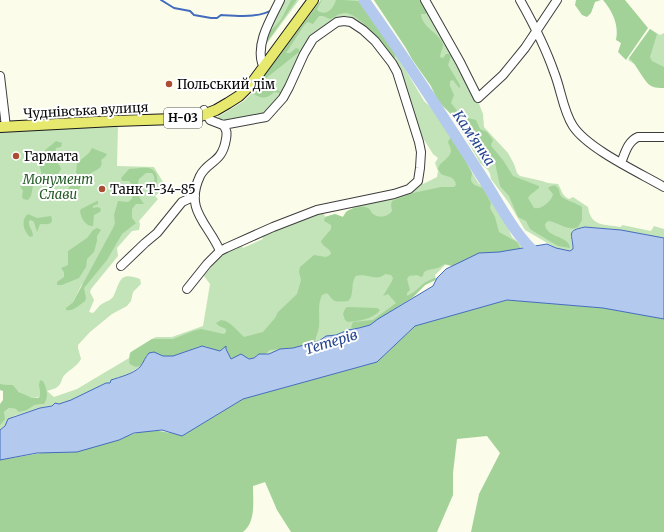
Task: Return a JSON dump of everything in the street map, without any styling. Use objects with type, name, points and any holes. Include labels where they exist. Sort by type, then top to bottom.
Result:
[{"type":"main road","name":"Чуднівська вулиця","points":[[3,125],[198,117],[238,91],[246,83],[307,0]]},
{"type":"main road","name":"Чуднівська вулиця","points":[[205,112],[228,103],[246,90],[313,0]]},
{"type":"street","points":[[262,63],[260,47],[270,20],[280,0]]},
{"type":"street","points":[[426,0],[478,98],[503,74],[526,48],[557,0]]},
{"type":"street","points":[[520,0],[538,30],[555,72],[568,117],[573,126],[589,143],[664,187]]},
{"type":"street","points":[[186,289],[220,251],[260,232],[317,210],[394,194],[408,189],[418,181],[421,160],[419,142],[400,78],[375,41],[351,22],[337,22],[313,39],[304,54],[283,98],[266,117],[223,125],[210,120],[205,112]]},
{"type":"street","points":[[0,76],[3,125]]},
{"type":"street","points":[[220,251],[198,215],[195,204],[195,196],[200,176],[204,170],[223,152],[227,134],[223,125]]},
{"type":"street","points":[[621,163],[628,146],[634,138],[664,136]]},
{"type":"street","points":[[121,266],[157,233],[182,202],[195,196]]},
{"type":"green space","points":[[283,0],[299,0],[262,50],[261,46]]},
{"type":"green space","points":[[291,0],[296,1],[265,45],[265,41],[269,33],[282,18]]},
{"type":"green space","name":"Монумент Слави","points":[[321,0],[359,0],[365,4],[368,12],[375,16],[378,20],[381,31],[391,40],[399,59],[424,101],[436,112],[450,132],[479,184],[485,187],[489,197],[500,209],[512,237],[527,250],[453,266],[445,265],[435,275],[436,280],[425,285],[413,297],[359,328],[348,330],[336,335],[325,337],[319,341],[293,348],[280,349],[269,354],[143,363],[124,377],[118,377],[111,383],[106,383],[71,400],[14,416],[0,430],[0,426],[4,419],[4,412],[9,408],[27,410],[35,405],[44,404],[39,385],[40,396],[32,398],[22,394],[13,385],[0,384],[0,131],[118,125],[117,166],[154,167],[166,187],[155,196],[158,199],[139,221],[139,230],[132,231],[117,248],[118,256],[91,289],[90,292],[94,300],[89,312],[93,313],[101,305],[113,297],[119,283],[124,277],[127,276],[140,279],[141,284],[133,292],[131,301],[127,306],[112,314],[90,332],[78,345],[81,359],[79,362],[63,377],[58,387],[47,391],[54,397],[77,389],[129,358],[132,351],[156,337],[172,337],[203,326],[210,284],[204,276],[224,252],[241,244],[243,248],[263,239],[261,234],[323,211],[325,217],[335,214],[343,217],[351,209],[357,206],[368,204],[371,201],[420,182],[423,184],[437,177],[438,171],[435,163],[438,158],[433,154],[423,138],[414,115],[378,39],[356,19],[346,16],[337,18],[317,32],[285,91],[265,113],[225,122],[216,118],[244,101],[252,93]],"holes":[[[82,284],[85,296],[66,308],[73,302]]]},
{"type":"green space","points":[[321,0],[317,9],[318,11],[324,13],[331,9],[336,0],[364,3],[368,12],[377,19],[383,34],[395,49],[395,58],[392,58],[364,24],[351,14],[343,13],[330,19],[319,16],[313,24],[308,22],[305,24],[286,53],[290,53],[296,48],[299,49],[299,52],[265,79],[265,86],[280,91],[281,93],[274,92],[264,98],[254,94],[253,91]]},
{"type":"green space","points":[[374,0],[426,0],[476,96],[483,114],[484,127],[508,153],[517,173],[520,176],[558,184],[564,196],[569,199],[573,197],[588,207],[592,218],[599,223],[621,227],[622,225],[651,231],[654,226],[664,229],[664,238],[612,229],[585,227],[575,230],[571,235],[573,249],[570,251],[556,248],[525,230],[509,203],[491,179],[488,170],[480,163],[454,117],[438,101],[431,86]]},
{"type":"green space","points":[[374,0],[423,0],[427,11],[426,14],[421,14],[422,19],[442,41],[443,46],[440,57],[443,58],[446,54],[451,56],[448,65],[460,85],[459,88],[453,80],[450,81],[450,86],[454,95],[451,103],[459,113],[464,117],[476,120],[480,129],[487,132],[493,140],[491,145],[492,147],[503,160],[513,176],[539,186],[539,188],[528,198],[534,208],[540,208],[548,202],[553,194],[548,188],[554,185],[558,188],[560,195],[582,207],[582,220],[578,227],[567,228],[548,221],[545,224],[546,229],[549,232],[566,241],[570,248],[558,246],[530,229],[526,221],[518,217],[509,196],[500,186],[495,163],[481,160],[453,116],[438,101],[431,86]]},
{"type":"green space","points":[[576,0],[601,0],[595,2],[591,13],[587,17],[582,15],[575,5]]},
{"type":"green space","points":[[603,0],[625,0],[648,28],[626,60],[618,52],[621,43],[616,40],[616,24],[610,9]]},
{"type":"green space","points":[[650,29],[660,35],[664,33],[664,82],[628,60]]},
{"type":"green space","points":[[650,29],[657,34],[650,57],[652,61],[664,67],[664,88],[654,87],[648,84],[629,58]]},
{"type":"green space","points":[[44,109],[68,109],[68,115],[40,117],[40,112]]},
{"type":"green space","points":[[450,138],[455,140],[472,173],[472,183],[483,188],[491,203],[490,208],[495,217],[499,232],[517,242],[521,249],[453,266],[445,264],[438,268],[424,272],[423,276],[421,277],[417,275],[409,276],[407,279],[410,290],[407,293],[407,296],[424,283],[434,278],[437,279],[425,285],[413,297],[370,325],[352,328],[353,322],[373,320],[396,303],[388,294],[383,296],[392,281],[393,278],[391,275],[385,274],[378,277],[356,276],[353,282],[351,296],[348,301],[336,301],[327,293],[322,295],[319,307],[319,328],[315,342],[293,348],[270,350],[265,354],[259,354],[254,358],[249,359],[242,356],[231,359],[224,347],[222,350],[217,351],[205,346],[200,346],[173,356],[163,356],[159,354],[146,355],[142,364],[138,367],[135,367],[129,363],[130,353],[152,339],[173,339],[201,329],[224,334],[226,329],[216,323],[221,320],[231,324],[244,337],[263,332],[278,312],[297,294],[301,280],[299,272],[300,267],[314,255],[326,257],[330,255],[331,253],[329,249],[323,245],[321,241],[331,229],[331,225],[324,221],[325,217],[335,214],[343,217],[348,211],[363,207],[367,207],[374,215],[380,217],[385,216],[392,211],[392,201],[413,193],[441,187],[454,187],[456,185],[452,178],[441,174],[438,169],[440,164],[450,154],[451,150],[448,142]]},
{"type":"green space","points":[[56,141],[62,143],[61,147],[56,148],[55,156],[58,156],[58,164],[61,169],[57,176],[56,182],[52,182],[47,185],[44,182],[39,164],[44,151]]},
{"type":"green space","points":[[92,148],[107,154],[101,160],[101,166],[91,173],[74,195],[66,198],[66,194],[76,173],[77,163],[89,153]]},
{"type":"green space","points":[[150,168],[155,172],[157,175],[157,183],[153,191],[149,192],[154,181],[154,176],[152,173],[146,173],[139,179],[138,193],[144,204],[136,204],[132,209],[132,218],[136,223],[122,234],[107,260],[84,288],[86,298],[85,301],[74,309],[66,310],[66,308],[73,302],[113,228],[115,223],[114,215],[118,201],[128,202],[132,199],[134,187],[129,181],[122,181],[121,178],[129,169]]},
{"type":"green space","points":[[23,178],[29,178],[34,181],[31,196],[28,200],[23,199],[22,196],[23,191],[20,186]]},
{"type":"green space","points":[[97,201],[98,204],[93,206],[93,208],[98,207],[101,209],[100,212],[94,215],[93,226],[90,226],[84,221],[80,211],[81,209]]},
{"type":"green space","points":[[28,214],[37,218],[51,216],[52,221],[49,224],[40,224],[37,232],[34,222],[31,220],[29,221],[33,236],[30,237],[24,226],[24,219]]},
{"type":"green space","points":[[97,228],[101,230],[97,236],[94,252],[87,259],[86,267],[79,278],[62,285],[57,285],[57,282],[64,277],[64,272],[61,268],[68,265],[68,251],[87,238],[93,230]]},
{"type":"green space","points":[[507,300],[603,308],[664,319],[664,532],[471,532],[479,494],[500,453],[487,436],[457,439],[453,473],[453,495],[437,532],[291,532],[277,510],[265,482],[253,486],[252,517],[247,528],[243,532],[0,532],[0,460],[119,440],[135,433],[150,431],[165,432],[182,436],[243,399],[377,362],[415,326]]},
{"type":"green space","points":[[347,307],[377,308],[380,310],[374,316],[348,322],[345,320],[343,314]]},
{"type":"green space","points":[[40,380],[43,381],[47,392],[47,398],[44,404],[35,405],[27,410],[19,412],[16,409],[9,408],[4,412],[5,419],[0,426],[0,404],[3,400],[3,391],[0,390],[0,384],[13,385],[19,392],[32,398],[38,398],[40,396]]},
{"type":"water","name":"Тетерів","points":[[585,227],[621,230],[664,238],[664,319],[603,308],[507,300],[415,326],[377,362],[243,399],[182,436],[162,430],[134,433],[119,440],[77,452],[37,453],[0,460],[0,430],[5,426],[8,419],[40,408],[52,406],[55,403],[59,404],[71,400],[106,383],[110,383],[111,380],[134,372],[140,367],[149,353],[154,352],[163,356],[173,356],[202,346],[220,351],[226,346],[231,359],[241,354],[249,359],[254,358],[259,354],[269,354],[280,349],[293,348],[319,341],[326,336],[336,335],[348,330],[370,325],[433,286],[437,278],[446,269],[479,253],[499,252],[547,244],[556,248],[570,251],[573,249],[572,232],[579,228]]},
{"type":"waterway","points":[[161,0],[174,8],[190,11],[194,15],[211,18],[217,18],[221,15],[254,15],[266,13],[272,10]]},
{"type":"waterway","name":"Кам'янка","points":[[364,0],[425,89],[509,220],[530,248],[539,256]]},
{"type":"place","name":"Польський дім","points":[[169,84]]},
{"type":"place","name":"Гармата","points":[[16,156]]},
{"type":"place","name":"Танк Т-34-85","points":[[102,189]]}]
